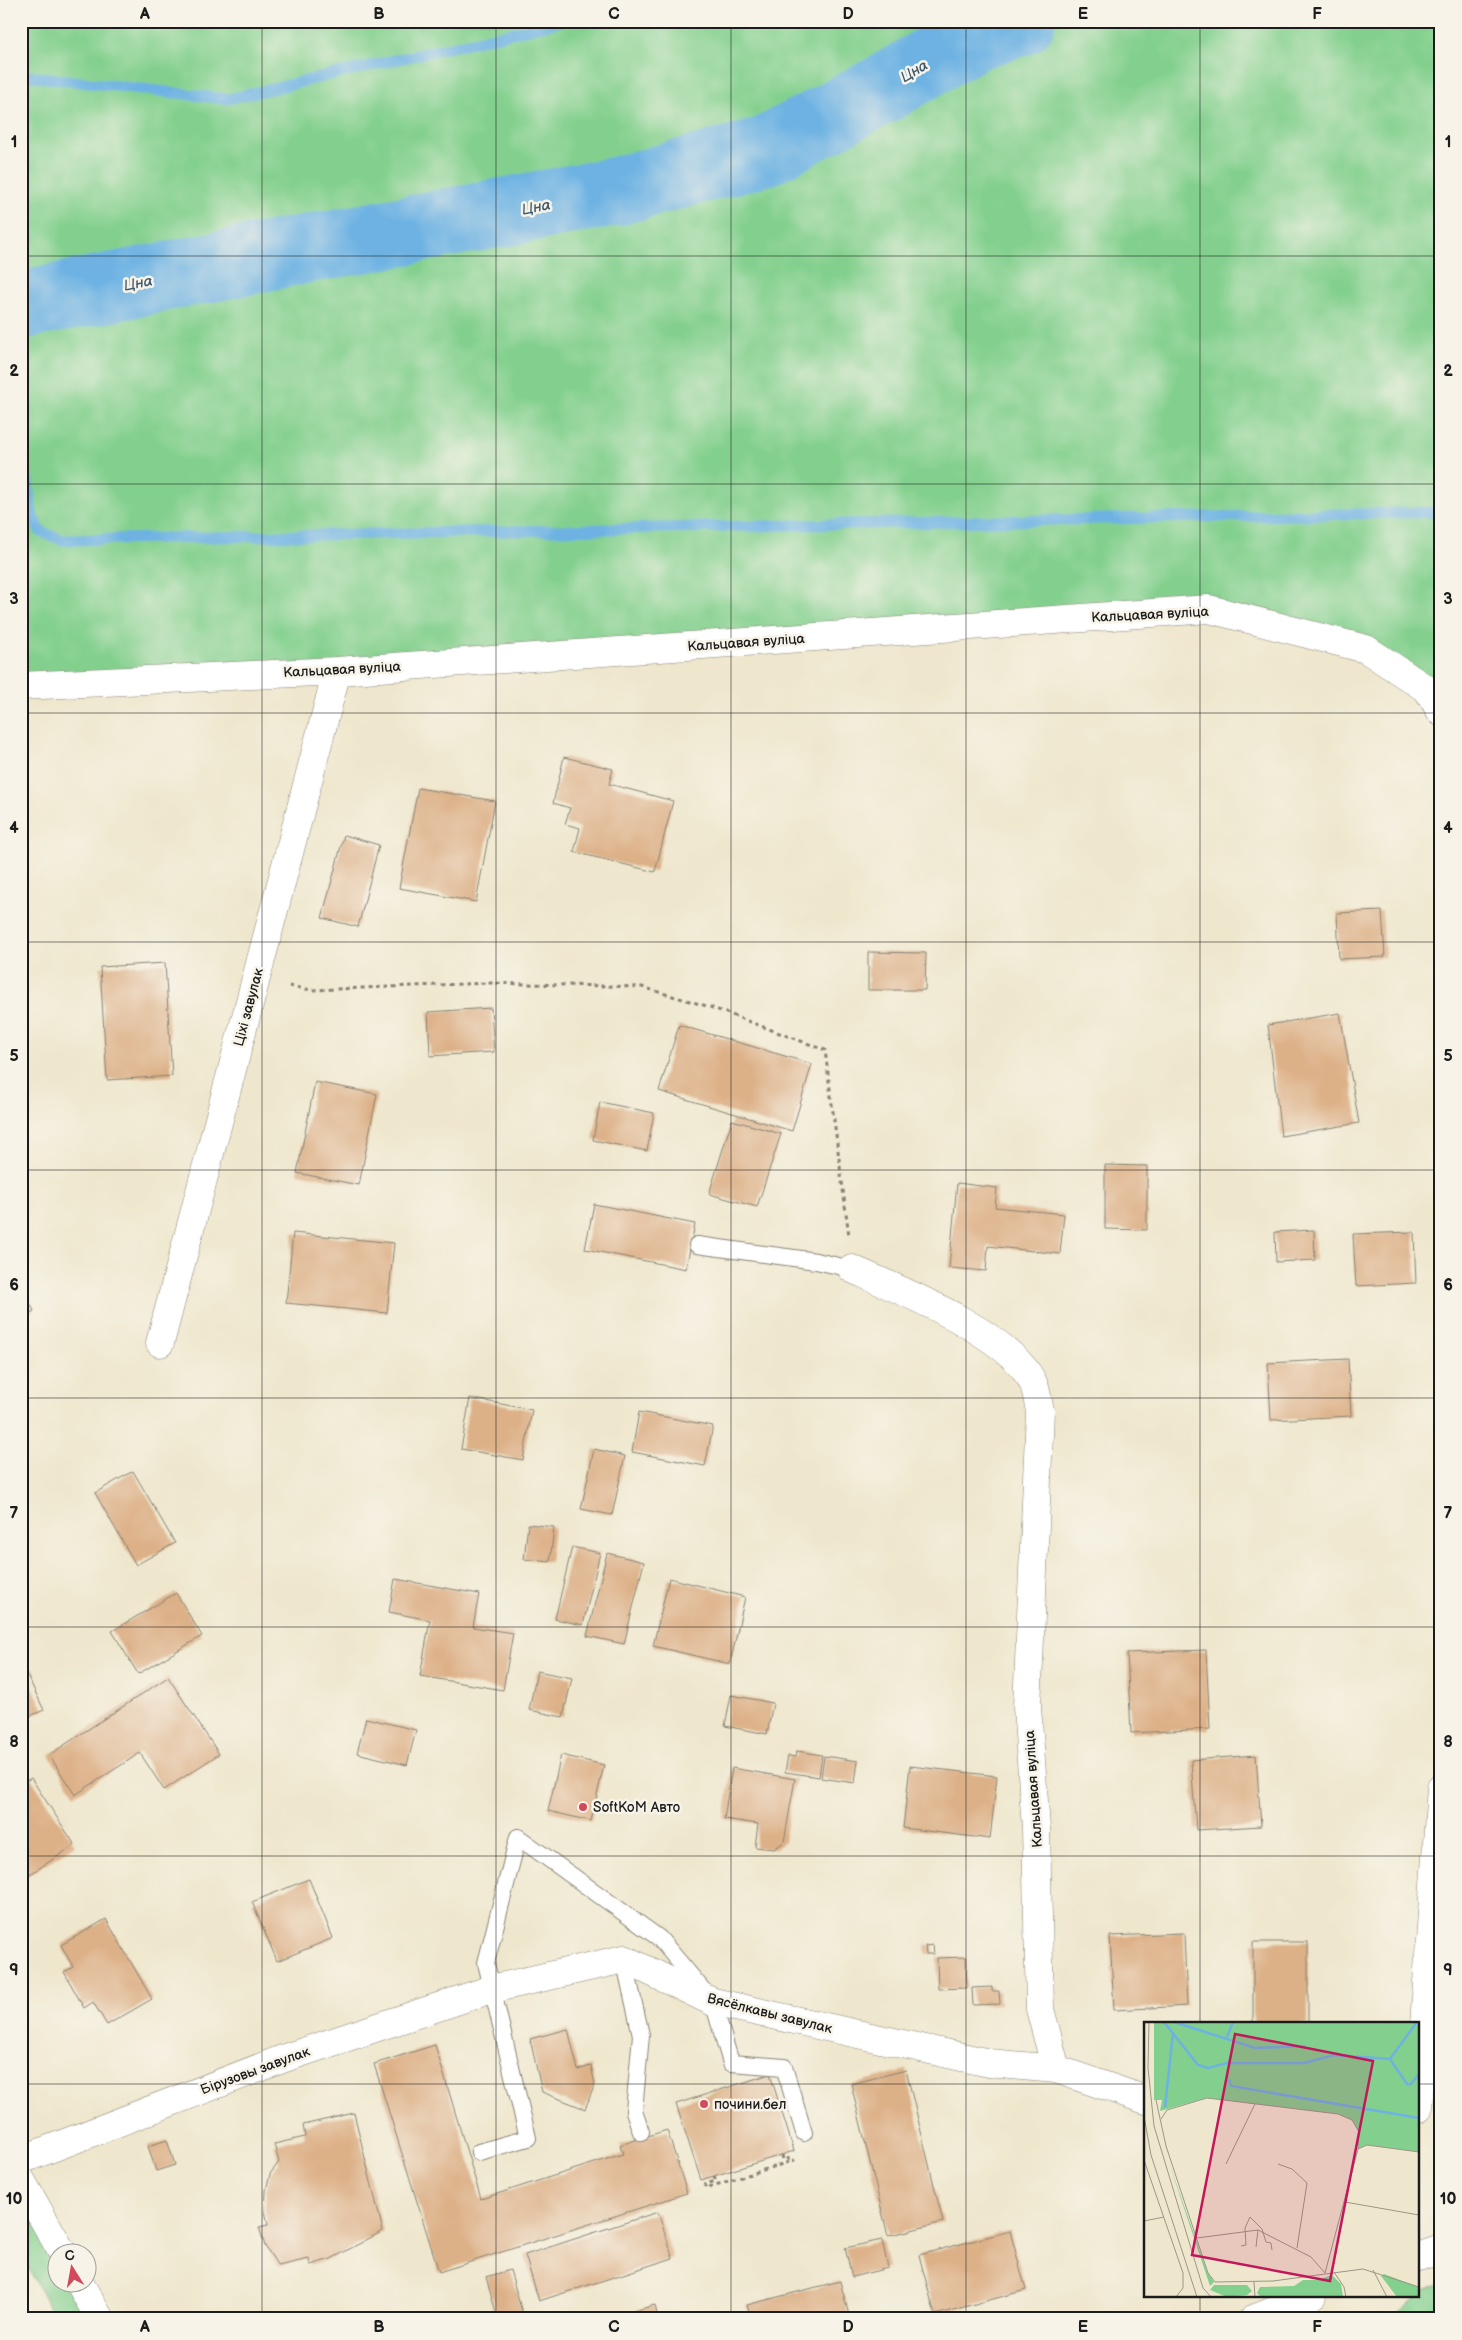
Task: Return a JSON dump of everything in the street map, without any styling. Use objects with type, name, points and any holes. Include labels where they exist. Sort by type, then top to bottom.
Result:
[{"type":"street","name":"Кальцавая вуліца","points":[[21,686],[337,671],[1210,609],[1366,649],[1428,690],[1441,712]]},
{"type":"street","name":"Ціхі завулак","points":[[160,1343],[337,671]]},
{"type":"street","name":"Кальцавая вуліца","points":[[852,1269],[973,1326],[1016,1359],[1034,1384],[1040,1411],[1027,1707],[1036,1828],[1040,2008],[1056,2069]]},
{"type":"street","points":[[1420,2082],[1441,1787]]},
{"type":"street","name":"Вясёлкавы завулак","points":[[624,1958],[713,2002],[989,2063],[1056,2069]]},
{"type":"street","points":[[492,1989],[624,1958]]},
{"type":"street","name":"Бірузовы завулак","points":[[21,2160],[285,2058],[492,1989]]},
{"type":"street","points":[[1056,2069],[1144,2099]]},
{"type":"street","points":[[21,2180],[56,2242]]},
{"type":"street","points":[[1420,2256],[1441,2249]]},
{"type":"street","points":[[85,2292],[100,2319]]},
{"type":"street","points":[[1253,2319],[1307,2298]]},
{"type":"lane","points":[[697,1245],[816,1261],[852,1269]]},
{"type":"lane","points":[[479,2152],[528,2138],[486,1963],[518,1837],[659,1938],[713,2002],[731,2063],[784,2067],[804,2133]]},
{"type":"lane","points":[[624,1958],[641,2035],[634,2111],[641,2132]]},
{"type":"path","points":[[254,981],[312,990],[489,984],[642,987],[710,1007],[825,1050],[842,1169],[852,1269]]},
{"type":"path","points":[[714,2176],[716,2181],[705,2184],[706,2188],[811,2156],[804,2133]]},
{"type":"green space","points":[[21,21],[1441,21],[1441,712],[1366,649],[1209,609],[21,686]]},
{"type":"green space","points":[[21,2197],[48,2244],[48,2292],[76,2292],[91,2319],[56,2319],[21,2254]]},
{"type":"green space","points":[[1441,2283],[1441,2319],[1394,2319],[1415,2298],[1420,2298],[1422,2291]]},
{"type":"building","points":[[564,757],[613,769],[609,784],[673,801],[655,872],[574,852],[580,828],[565,824],[570,808],[553,803]]},
{"type":"building","points":[[418,788],[495,801],[476,902],[399,888]]},
{"type":"building","points":[[344,835],[379,845],[358,927],[322,918]]},
{"type":"building","points":[[1382,911],[1385,957],[1339,959],[1337,913]]},
{"type":"building","points":[[868,952],[926,953],[925,990],[868,990]]},
{"type":"building","points":[[165,963],[172,1076],[107,1080],[100,967]]},
{"type":"building","points":[[491,1008],[494,1052],[430,1056],[428,1012]]},
{"type":"building","points":[[1340,1013],[1359,1123],[1281,1136],[1268,1025]]},
{"type":"building","points":[[679,1025],[812,1064],[792,1131],[659,1091]]},
{"type":"building","points":[[315,1082],[377,1094],[359,1185],[297,1173]]},
{"type":"building","points":[[600,1102],[654,1113],[647,1151],[593,1140]]},
{"type":"building","points":[[732,1120],[781,1134],[757,1207],[709,1194]]},
{"type":"building","points":[[1105,1165],[1147,1166],[1147,1230],[1105,1229]]},
{"type":"building","points":[[957,1183],[997,1188],[995,1207],[1064,1214],[1060,1254],[988,1246],[986,1271],[949,1268]]},
{"type":"building","points":[[594,1204],[695,1224],[686,1269],[585,1249]]},
{"type":"building","points":[[1314,1230],[1315,1260],[1276,1262],[1275,1232]]},
{"type":"building","points":[[1414,1232],[1416,1283],[1356,1286],[1353,1234]]},
{"type":"building","points":[[293,1233],[394,1243],[387,1313],[286,1303]]},
{"type":"building","points":[[21,1286],[34,1311],[21,1318]]},
{"type":"building","points":[[1348,1359],[1351,1416],[1271,1420],[1268,1363]]},
{"type":"building","points":[[470,1398],[532,1410],[523,1460],[461,1449]]},
{"type":"building","points":[[639,1412],[713,1426],[705,1466],[632,1452]]},
{"type":"building","points":[[594,1449],[625,1456],[612,1515],[581,1509]]},
{"type":"building","points":[[133,1471],[175,1543],[136,1565],[95,1493]]},
{"type":"building","points":[[528,1524],[554,1527],[550,1562],[524,1559]]},
{"type":"building","points":[[572,1547],[600,1553],[583,1625],[555,1619]]},
{"type":"building","points":[[607,1553],[644,1562],[624,1644],[587,1636]]},
{"type":"building","points":[[669,1578],[745,1597],[730,1664],[653,1646]]},
{"type":"building","points":[[395,1579],[479,1594],[473,1627],[513,1633],[503,1690],[420,1676],[430,1620],[389,1612]]},
{"type":"building","points":[[176,1593],[202,1636],[138,1674],[112,1631]]},
{"type":"building","points":[[1206,1650],[1210,1729],[1131,1733],[1127,1653]]},
{"type":"building","points":[[537,1671],[572,1678],[563,1717],[529,1710]]},
{"type":"building","points":[[26,1673],[44,1710],[21,1720],[21,1675]]},
{"type":"building","points":[[168,1677],[219,1754],[164,1790],[140,1753],[75,1795],[49,1755]]},
{"type":"building","points":[[731,1695],[773,1703],[767,1734],[725,1726]]},
{"type":"building","points":[[366,1718],[416,1730],[407,1765],[357,1753]]},
{"type":"building","points":[[797,1751],[822,1755],[819,1777],[785,1772],[788,1756],[796,1757]]},
{"type":"building","points":[[561,1755],[604,1765],[591,1821],[548,1811]]},
{"type":"building","points":[[1256,1755],[1261,1826],[1196,1830],[1191,1760]]},
{"type":"building","points":[[824,1756],[858,1761],[855,1783],[821,1778]]},
{"type":"building","points":[[910,1766],[997,1776],[990,1839],[903,1828]]},
{"type":"building","points":[[732,1768],[795,1779],[784,1842],[774,1849],[755,1847],[758,1824],[724,1819]]},
{"type":"building","points":[[31,1778],[75,1845],[21,1880],[21,1784]]},
{"type":"building","points":[[309,1879],[333,1938],[277,1961],[252,1902]]},
{"type":"building","points":[[106,1919],[152,1999],[107,2025],[93,2002],[84,2008],[64,1972],[73,1967],[61,1945]]},
{"type":"building","points":[[1184,1933],[1187,2006],[1114,2010],[1110,1936]]},
{"type":"building","points":[[1253,1942],[1308,1942],[1308,2022],[1253,2022]]},
{"type":"building","points":[[933,1945],[934,1954],[926,1954],[925,1946]]},
{"type":"building","points":[[966,1957],[967,1988],[938,1989],[937,1958]]},
{"type":"building","points":[[992,1987],[992,1991],[999,1991],[1000,2004],[973,2005],[972,1988]]},
{"type":"building","points":[[568,2029],[578,2070],[591,2066],[595,2084],[585,2109],[542,2092],[530,2039]]},
{"type":"building","points":[[435,2045],[481,2199],[623,2154],[620,2145],[667,2130],[687,2193],[439,2272],[374,2064]]},
{"type":"building","points":[[906,2070],[943,2222],[888,2236],[851,2084]]},
{"type":"building","points":[[770,2074],[794,2151],[701,2180],[676,2104]]},
{"type":"building","points":[[354,2113],[383,2231],[331,2259],[310,2265],[309,2259],[278,2266],[265,2246],[259,2227],[268,2225],[265,2211],[266,2190],[270,2174],[279,2162],[274,2144],[305,2137],[303,2125]]},
{"type":"building","points":[[167,2140],[175,2165],[156,2171],[148,2146]]},
{"type":"building","points":[[658,2212],[673,2258],[539,2301],[525,2255]]},
{"type":"building","points":[[1010,2231],[1026,2290],[935,2315],[919,2255]]},
{"type":"building","points":[[882,2240],[888,2268],[852,2277],[845,2248]]},
{"type":"building","points":[[510,2270],[524,2319],[498,2319],[486,2277]]},
{"type":"building","points":[[840,2281],[850,2319],[751,2319],[747,2305]]},
{"type":"building","points":[[655,2305],[658,2319],[609,2319],[609,2318]]},
{"type":"building","points":[[1033,2314],[1034,2319],[1015,2318]]},
{"type":"waterway","points":[[21,75],[228,99],[562,21]]},
{"type":"waterway","name":"Цна","points":[[21,305],[279,254],[617,191],[766,151],[885,88],[973,36],[1021,21]]},
{"type":"waterway","points":[[27,476],[32,516],[41,532],[63,540],[1441,512]]},
{"type":"place","name":"SoftKoM Авто","points":[[583,1807]]},
{"type":"place","name":"почини.бел","points":[[704,2104]]}]
